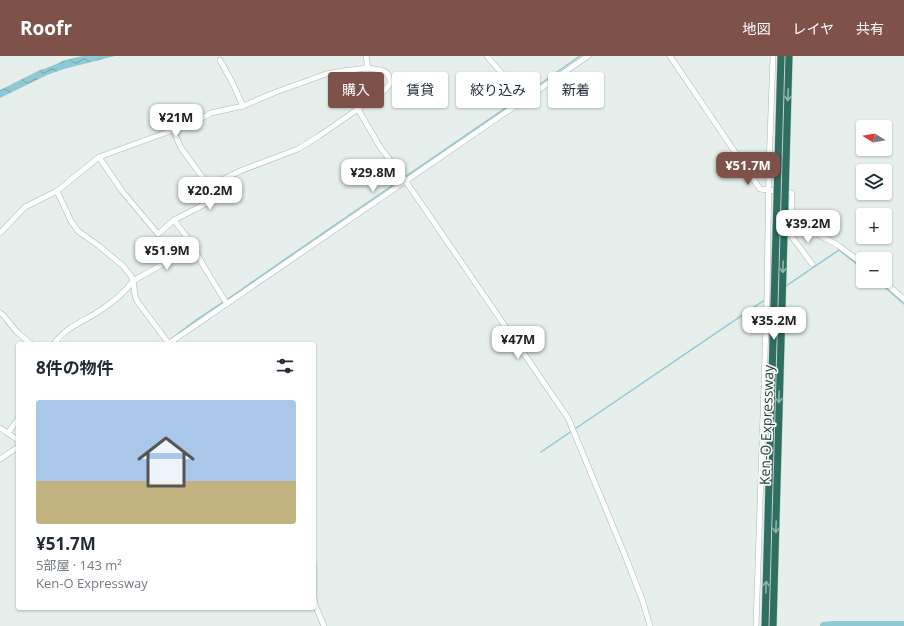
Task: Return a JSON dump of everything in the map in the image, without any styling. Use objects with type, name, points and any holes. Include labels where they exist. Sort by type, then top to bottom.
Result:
[{"type":"highway","name":"Ken-O Expressway","points":[[765,626],[782,56]]},
{"type":"highway","name":"Ken-O Expressway","points":[[773,626],[789,56]]},
{"type":"street","points":[[366,56],[367,68]]},
{"type":"street","points":[[487,56],[501,72]]},
{"type":"street","points":[[540,88],[588,56]]},
{"type":"street","points":[[670,56],[760,189],[792,193],[791,219],[839,246],[856,259]]},
{"type":"street","points":[[756,626],[773,56]]},
{"type":"street","points":[[220,60],[243,106]]},
{"type":"street","points":[[0,233],[24,207],[57,191],[99,157],[195,122],[211,113],[243,106],[326,74],[343,70],[367,68],[387,72],[390,83],[389,87],[298,149],[240,171],[209,186]]},
{"type":"street","points":[[172,342],[511,108]]},
{"type":"street","points":[[358,109],[380,147],[406,180],[568,418],[622,548],[642,599],[650,626]]},
{"type":"street","points":[[99,157],[122,191],[158,234],[174,220],[213,200],[209,186],[181,148],[173,130]]},
{"type":"street","points":[[57,191],[71,221],[78,231],[123,266],[131,276],[134,281],[135,295],[138,301],[168,342]]},
{"type":"street","points":[[174,220],[194,247],[227,304]]},
{"type":"street","points":[[790,234],[812,264]]},
{"type":"street","points":[[56,342],[63,333],[114,301],[134,281],[194,247]]},
{"type":"street","points":[[891,288],[904,300]]},
{"type":"street","points":[[0,313],[16,332],[28,342]]},
{"type":"street","points":[[8,433],[16,422]]},
{"type":"street","points":[[0,428],[16,439]]},
{"type":"street","points":[[0,459],[16,447]]},
{"type":"street","points":[[316,607],[324,626]]},
{"type":"water","points":[[82,56],[115,56],[64,69],[47,75],[0,98],[0,90],[42,69],[62,61]]},
{"type":"waterway","points":[[540,84],[580,56]]},
{"type":"waterway","points":[[228,299],[505,108]]},
{"type":"waterway","points":[[786,286],[839,250],[856,263]]},
{"type":"waterway","points":[[886,288],[904,304]]},
{"type":"waterway","points":[[541,452],[766,299]]},
{"type":"waterway","points":[[170,340],[223,302]]},
{"type":"waterway","points":[[824,626],[904,625]]}]
